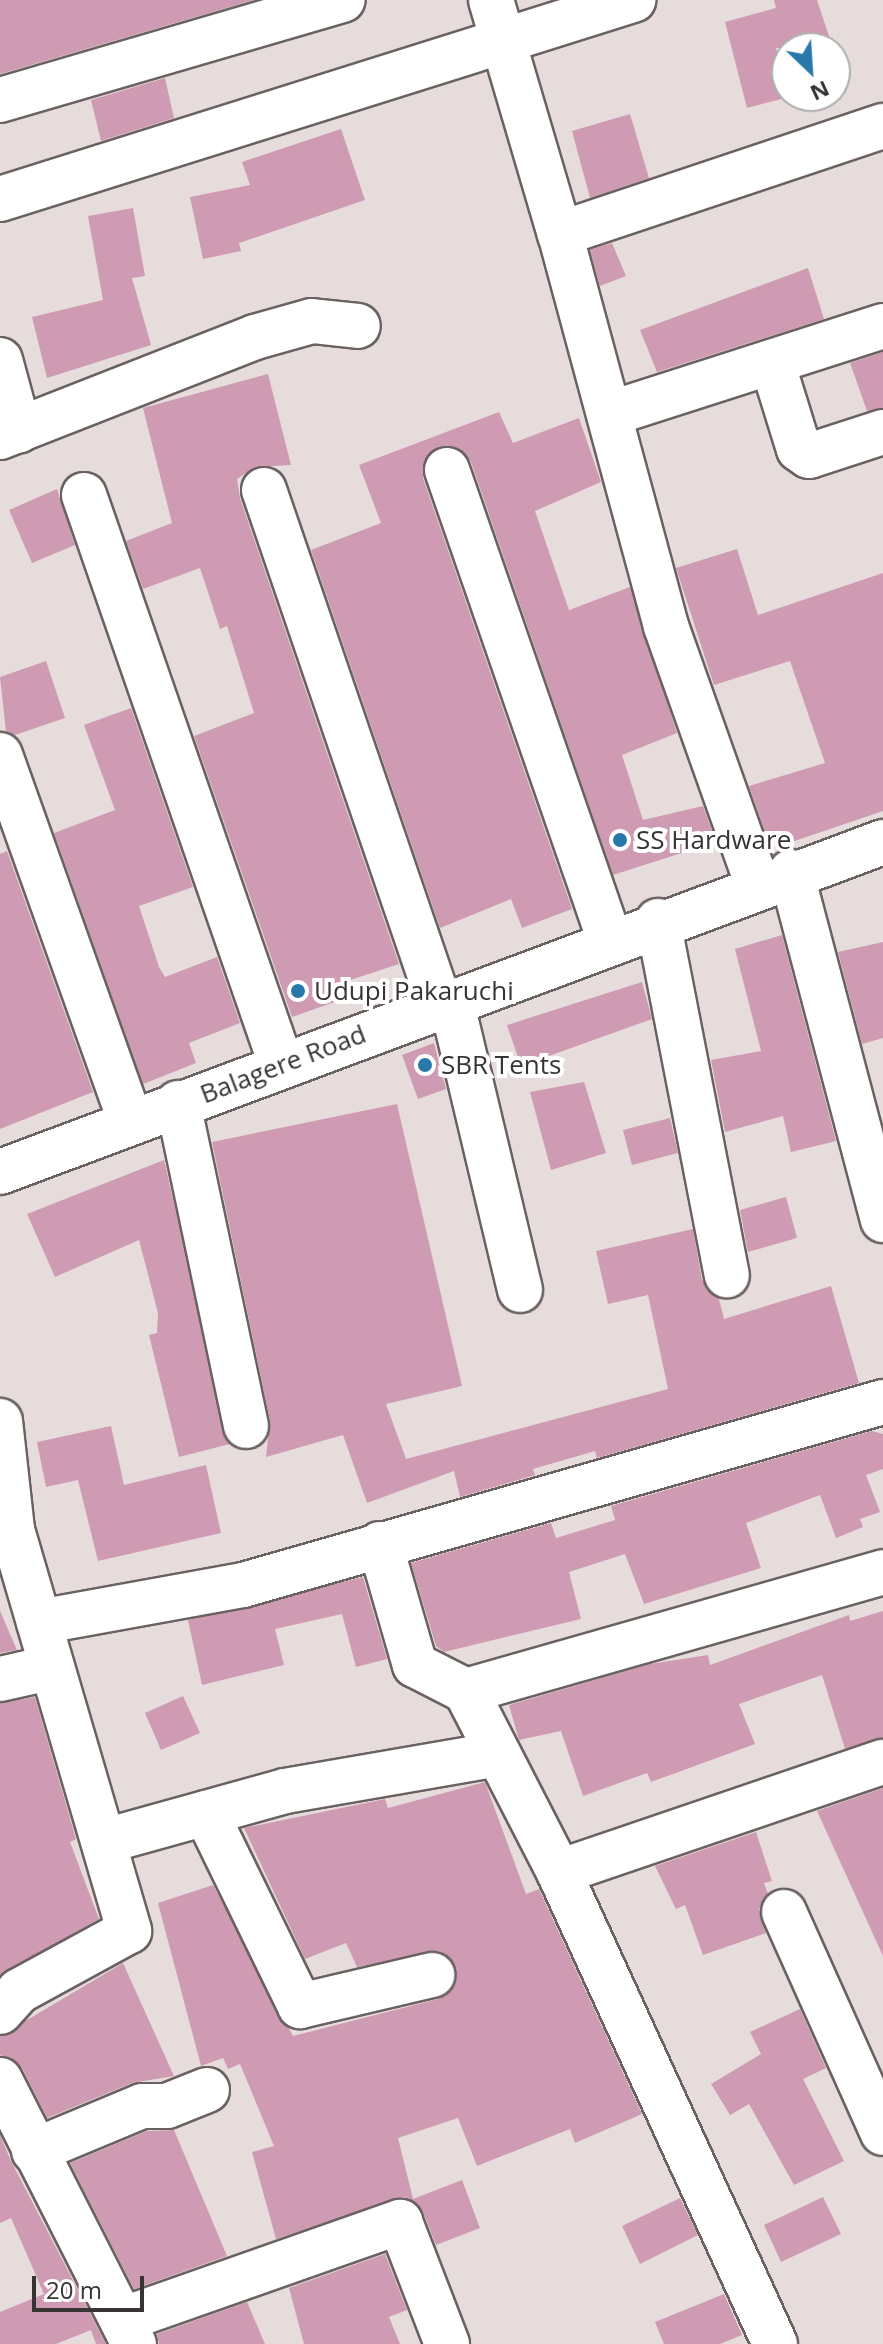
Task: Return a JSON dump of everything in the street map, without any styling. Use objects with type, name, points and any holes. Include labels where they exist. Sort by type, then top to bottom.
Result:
[{"type":"street","points":[[0,100],[343,0]]},
{"type":"street","points":[[491,0],[560,234],[666,626],[774,879],[883,1220]]},
{"type":"street","points":[[0,199],[633,0]]},
{"type":"street","points":[[560,234],[883,126]]},
{"type":"street","points":[[0,360],[9,433],[255,337],[312,321],[358,326]]},
{"type":"street","points":[[609,414],[883,326]]},
{"type":"street","points":[[772,362],[799,449],[809,456],[883,432]]},
{"type":"street","points":[[447,470],[609,939]]},
{"type":"street","points":[[264,490],[446,1002],[520,1290]]},
{"type":"street","points":[[84,495],[281,1064]]},
{"type":"street","points":[[2,768],[130,1121]]},
{"type":"street","name":"Balagere Road","points":[[0,1172],[609,939],[883,842]]},
{"type":"street","points":[[658,921],[727,1275]]},
{"type":"street","points":[[178,1103],[246,1426]]},
{"type":"street","points":[[39,1622],[243,1585],[883,1402]]},
{"type":"street","points":[[0,1421],[12,1530],[49,1668],[105,1841],[129,1931],[19,1991],[0,2012]]},
{"type":"street","points":[[380,1544],[415,1665],[466,1691],[494,1755],[559,1872],[775,2344]]},
{"type":"street","points":[[466,1691],[883,1572]]},
{"type":"street","points":[[0,1679],[49,1668]]},
{"type":"street","points":[[105,1841],[206,1813],[494,1755]]},
{"type":"street","points":[[559,1872],[883,1762]]},
{"type":"street","points":[[206,1813],[300,2006],[432,1975]]},
{"type":"street","points":[[784,1912],[883,2133]]},
{"type":"street","points":[[0,2080],[129,2332],[400,2222],[447,2344]]},
{"type":"street","points":[[34,2151],[142,2106],[167,2106],[207,2090]]},
{"type":"building","points":[[0,0],[254,0],[0,74]]},
{"type":"building","points":[[774,0],[817,0],[828,32],[771,32],[771,102],[747,108],[725,22],[776,8]]},
{"type":"building","points":[[165,78],[174,118],[101,141],[91,100]]},
{"type":"building","points":[[630,114],[649,178],[590,198],[572,131]]},
{"type":"building","points":[[341,129],[365,200],[239,243],[241,251],[203,259],[190,197],[250,185],[242,162]]},
{"type":"building","points":[[133,208],[145,276],[132,278],[151,345],[47,378],[32,317],[103,300],[88,216]]},
{"type":"building","points":[[612,243],[626,276],[600,286],[590,250]]},
{"type":"building","points":[[808,268],[824,319],[657,372],[640,330]]},
{"type":"building","points":[[883,352],[883,408],[867,411],[850,363]]},
{"type":"building","points":[[268,374],[291,465],[255,467],[237,479],[240,498],[399,964],[338,984],[343,999],[292,1017],[194,736],[254,713],[227,626],[220,629],[200,568],[143,589],[126,541],[172,523],[143,408]]},
{"type":"building","points":[[499,412],[513,443],[579,418],[601,482],[535,511],[569,610],[630,587],[677,733],[622,755],[643,820],[703,806],[716,842],[613,875],[471,462],[463,451],[440,446],[428,454],[423,478],[572,909],[522,928],[511,899],[440,928],[311,550],[381,523],[359,465]]},
{"type":"building","points":[[57,489],[75,545],[32,563],[9,510]]},
{"type":"building","points":[[737,549],[758,615],[883,573],[883,811],[771,849],[749,786],[825,763],[790,661],[714,685],[676,568]]},
{"type":"building","points":[[46,661],[65,718],[15,735],[6,731],[0,677]]},
{"type":"building","points":[[131,708],[193,887],[139,906],[159,967],[165,977],[217,957],[240,1023],[189,1043],[196,1063],[143,1084],[54,833],[115,810],[84,725]]},
{"type":"building","points":[[7,851],[93,1092],[0,1129],[0,854]]},
{"type":"building","points":[[782,935],[836,1141],[791,1152],[783,1116],[725,1132],[711,1060],[761,1051],[735,949]]},
{"type":"building","points":[[883,942],[883,1038],[862,1044],[838,952]]},
{"type":"building","points":[[642,982],[652,1019],[521,1066],[507,1025]]},
{"type":"building","points":[[434,1043],[446,1089],[418,1099],[402,1055]]},
{"type":"building","points":[[584,1082],[606,1153],[551,1170],[530,1092]]},
{"type":"building","points":[[397,1104],[462,1386],[386,1404],[406,1459],[668,1389],[648,1295],[608,1304],[596,1251],[693,1229],[702,1280],[719,1299],[724,1319],[831,1286],[859,1383],[597,1458],[595,1451],[533,1469],[535,1475],[460,1497],[454,1471],[367,1503],[343,1435],[266,1457],[270,1421],[212,1142]]},
{"type":"building","points":[[670,1118],[678,1153],[632,1165],[623,1130]]},
{"type":"building","points":[[164,1160],[230,1444],[179,1457],[149,1335],[157,1333],[158,1313],[139,1240],[55,1277],[27,1214]]},
{"type":"building","points":[[786,1197],[797,1238],[748,1252],[740,1210]]},
{"type":"building","points":[[111,1426],[124,1485],[206,1465],[221,1533],[98,1561],[78,1480],[46,1487],[37,1442]]},
{"type":"building","points":[[872,1431],[883,1434],[883,1469],[866,1475],[880,1512],[860,1519],[863,1527],[836,1538],[820,1495],[746,1523],[761,1568],[644,1604],[625,1554],[569,1572],[581,1619],[444,1652],[436,1646],[411,1563],[551,1523],[556,1538],[615,1520],[611,1506]]},
{"type":"building","points":[[363,1577],[387,1659],[356,1667],[342,1614],[275,1629],[284,1665],[202,1685],[188,1620]]},
{"type":"building","points":[[0,1611],[17,1650],[0,1653]]},
{"type":"building","points":[[883,1611],[883,1738],[845,1749],[822,1675],[739,1704],[755,1744],[651,1782],[647,1773],[583,1796],[561,1731],[519,1740],[509,1705],[650,1664],[708,1655],[710,1665],[849,1615],[850,1621]]},
{"type":"building","points":[[183,1696],[200,1733],[161,1750],[145,1713]]},
{"type":"building","points":[[35,1697],[76,1839],[70,1842],[99,1919],[0,1975],[0,1703]]},
{"type":"building","points":[[485,1782],[526,1894],[539,1889],[642,2114],[575,2143],[570,2129],[477,2166],[458,2118],[398,2138],[413,2199],[462,2180],[480,2228],[436,2245],[423,2212],[404,2197],[276,2239],[252,2152],[274,2146],[240,2064],[228,2069],[223,2058],[201,2066],[158,1903],[213,1885],[293,2036],[438,1999],[456,1981],[451,1959],[440,1951],[357,1967],[346,1943],[305,1959],[244,1828],[385,1799],[388,1808]]},
{"type":"building","points":[[883,1788],[883,1956],[817,1811]]},
{"type":"building","points":[[756,1832],[772,1881],[764,1883],[768,1894],[759,1909],[766,1933],[703,1955],[685,1905],[676,1909],[655,1866]]},
{"type":"building","points":[[123,1963],[174,2076],[132,2083],[47,2118],[22,2068],[0,2055],[0,2036]]},
{"type":"building","points":[[800,2009],[826,2068],[803,2079],[844,2161],[794,2185],[749,2104],[730,2115],[711,2084],[761,2054],[750,2032]]},
{"type":"building","points":[[174,2130],[227,2256],[134,2289],[70,2163],[147,2131]]},
{"type":"building","points":[[0,2135],[106,2344],[96,2344],[91,2330],[56,2344],[0,2344],[0,2312],[44,2294],[11,2218],[0,2223]]},
{"type":"building","points":[[823,2197],[841,2234],[781,2262],[764,2225]]},
{"type":"building","points":[[680,2198],[698,2235],[640,2264],[622,2226]]},
{"type":"building","points":[[385,2254],[407,2310],[389,2317],[400,2344],[304,2344],[289,2288]]},
{"type":"building","points":[[724,2294],[742,2335],[720,2344],[664,2344],[655,2322]]},
{"type":"building","points":[[247,2302],[265,2344],[159,2344],[157,2334]]},
{"type":"place","name":"SS Hardware","points":[[620,840]]},
{"type":"place","name":"Udupi Pakaruchi","points":[[298,991]]},
{"type":"place","name":"SBR Tents","points":[[425,1065]]}]
